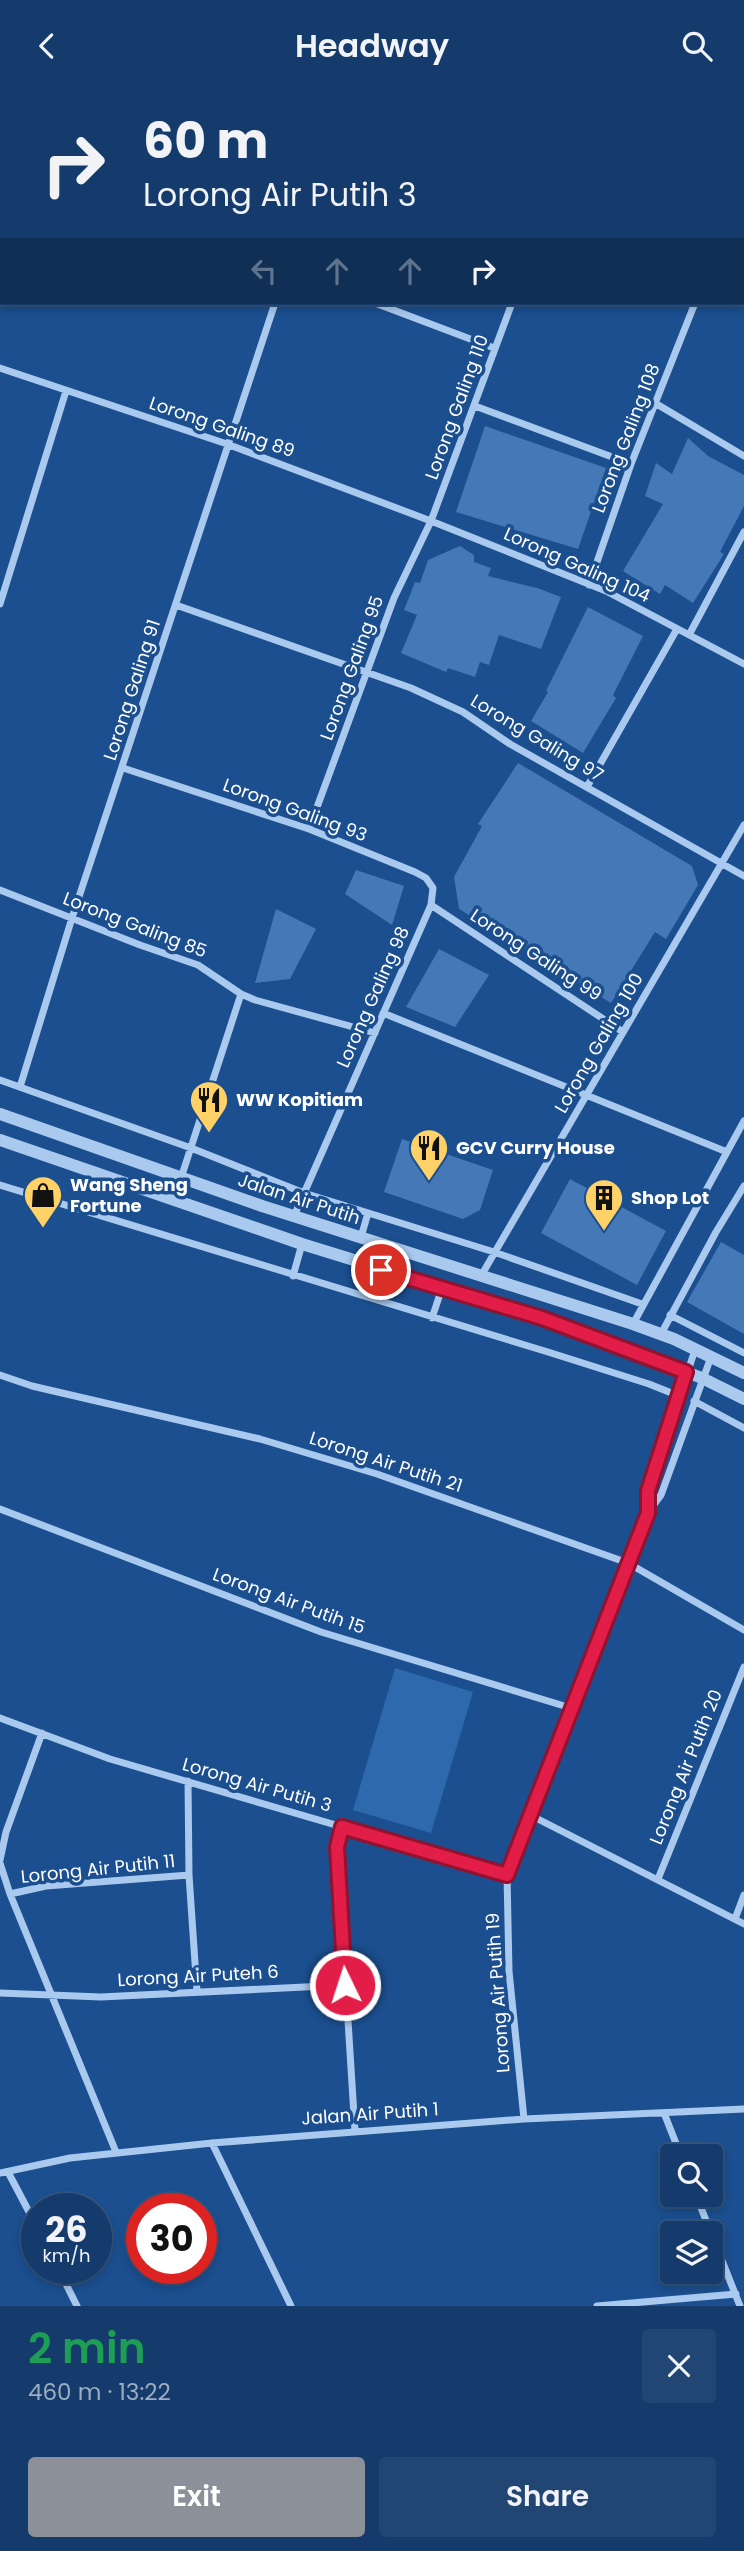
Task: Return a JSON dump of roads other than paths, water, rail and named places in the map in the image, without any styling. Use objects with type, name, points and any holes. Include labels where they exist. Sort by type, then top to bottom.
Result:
[{"type":"street","name":"Lorong Galing 91","points":[[20,1087],[72,918],[274,305]]},
{"type":"street","points":[[380,305],[494,348]]},
{"type":"street","name":"Lorong Galing 110","points":[[431,521],[511,305]]},
{"type":"street","name":"Lorong Galing 108","points":[[589,585],[631,464],[694,305]]},
{"type":"street","name":"Lorong Galing 89","points":[[0,368],[227,444],[431,521]]},
{"type":"street","points":[[0,604],[66,391]]},
{"type":"street","points":[[655,403],[744,456]]},
{"type":"street","points":[[474,406],[631,464]]},
{"type":"street","name":"Lorong Galing 104","points":[[431,521],[606,591],[744,664]]},
{"type":"street","name":"Lorong Galing 95","points":[[309,829],[394,599],[431,521]]},
{"type":"street","points":[[689,635],[744,532]]},
{"type":"street","name":"Lorong Galing 97","points":[[176,605],[411,688],[471,715],[510,744],[744,876]]},
{"type":"street","points":[[587,787],[677,629]]},
{"type":"street","name":"Lorong Galing 93","points":[[123,768],[309,829],[426,878],[433,888],[431,905]]},
{"type":"street","name":"Lorong Galing 100","points":[[481,1276],[744,825]]},
{"type":"street","name":"Lorong Galing 85","points":[[0,890],[198,965],[241,994],[272,1006],[375,1033]]},
{"type":"street","name":"Lorong Galing 98","points":[[294,1216],[431,905]]},
{"type":"street","name":"Lorong Galing 99","points":[[431,905],[623,1032]]},
{"type":"street","points":[[181,1178],[241,994]]},
{"type":"street","points":[[383,1013],[727,1152]]},
{"type":"street","points":[[0,1080],[191,1148],[304,1193],[494,1252],[642,1304]]},
{"type":"street","name":"Jalan Air Putih","points":[[0,1114],[294,1216],[633,1324],[661,1334],[744,1373]]},
{"type":"street","points":[[633,1324],[744,1121]]},
{"type":"street","points":[[0,1140],[302,1244],[542,1318],[702,1378],[744,1399]]},
{"type":"street","points":[[0,1185],[598,1368],[679,1396]]},
{"type":"street","points":[[661,1334],[716,1232],[744,1187]]},
{"type":"street","points":[[361,1237],[368,1213]]},
{"type":"street","points":[[293,1276],[302,1244]]},
{"type":"street","points":[[432,1318],[443,1288]]},
{"type":"street","points":[[670,1315],[744,1353]]},
{"type":"street","name":"Lorong Air Putih 19","points":[[648,1513],[648,1491],[695,1350]]},
{"type":"street","name":"Lorong Air Putih 19","points":[[524,2119],[509,1971],[507,1875],[648,1513],[661,1495],[711,1357]]},
{"type":"street","name":"Lorong Air Putih 21","points":[[0,1375],[32,1386],[260,1439],[377,1473],[628,1563],[744,1630]]},
{"type":"street","points":[[694,1401],[744,1428]]},
{"type":"street","name":"Lorong Air Putih 15","points":[[0,1509],[320,1633],[572,1708]]},
{"type":"street","name":"Lorong Air Putih 20","points":[[658,1879],[744,1667]]},
{"type":"street","name":"Lorong Air Putih 3","points":[[0,1718],[110,1759],[507,1875]]},
{"type":"street","points":[[42,1733],[6,1832],[0,1862],[10,1894],[116,2152]]},
{"type":"street","points":[[188,1781],[189,1875],[197,1992]]},
{"type":"street","points":[[530,1815],[744,1924]]},
{"type":"street","points":[[342,1827],[337,1847],[355,2131]]},
{"type":"street","name":"Lorong Air Putih 11","points":[[10,1894],[46,1886],[189,1875]]},
{"type":"street","points":[[735,1919],[744,1895]]},
{"type":"street","name":"Lorong Air Puteh 6","points":[[0,1993],[101,1997],[345,1985]]},
{"type":"street","name":"Jalan Air Putih 1","points":[[4,2172],[70,2158],[212,2143],[524,2119],[744,2109]]},
{"type":"street","points":[[664,2113],[676,2144]]},
{"type":"street","points":[[212,2143],[291,2306]]},
{"type":"street","points":[[4,2172],[21,2200]]},
{"type":"street","points":[[701,2207],[740,2306]]},
{"type":"street","points":[[66,2284],[77,2306]]},
{"type":"street","points":[[597,2306],[736,2294]]},
{"type":"place","name":"WW Kopitiam","points":[[209,1134]]},
{"type":"place","name":"GCV Curry House","points":[[429,1182]]},
{"type":"place","name":"Wang Sheng Fortune","points":[[43,1229]]},
{"type":"place","name":"Shop Lot","points":[[604,1232]]}]
